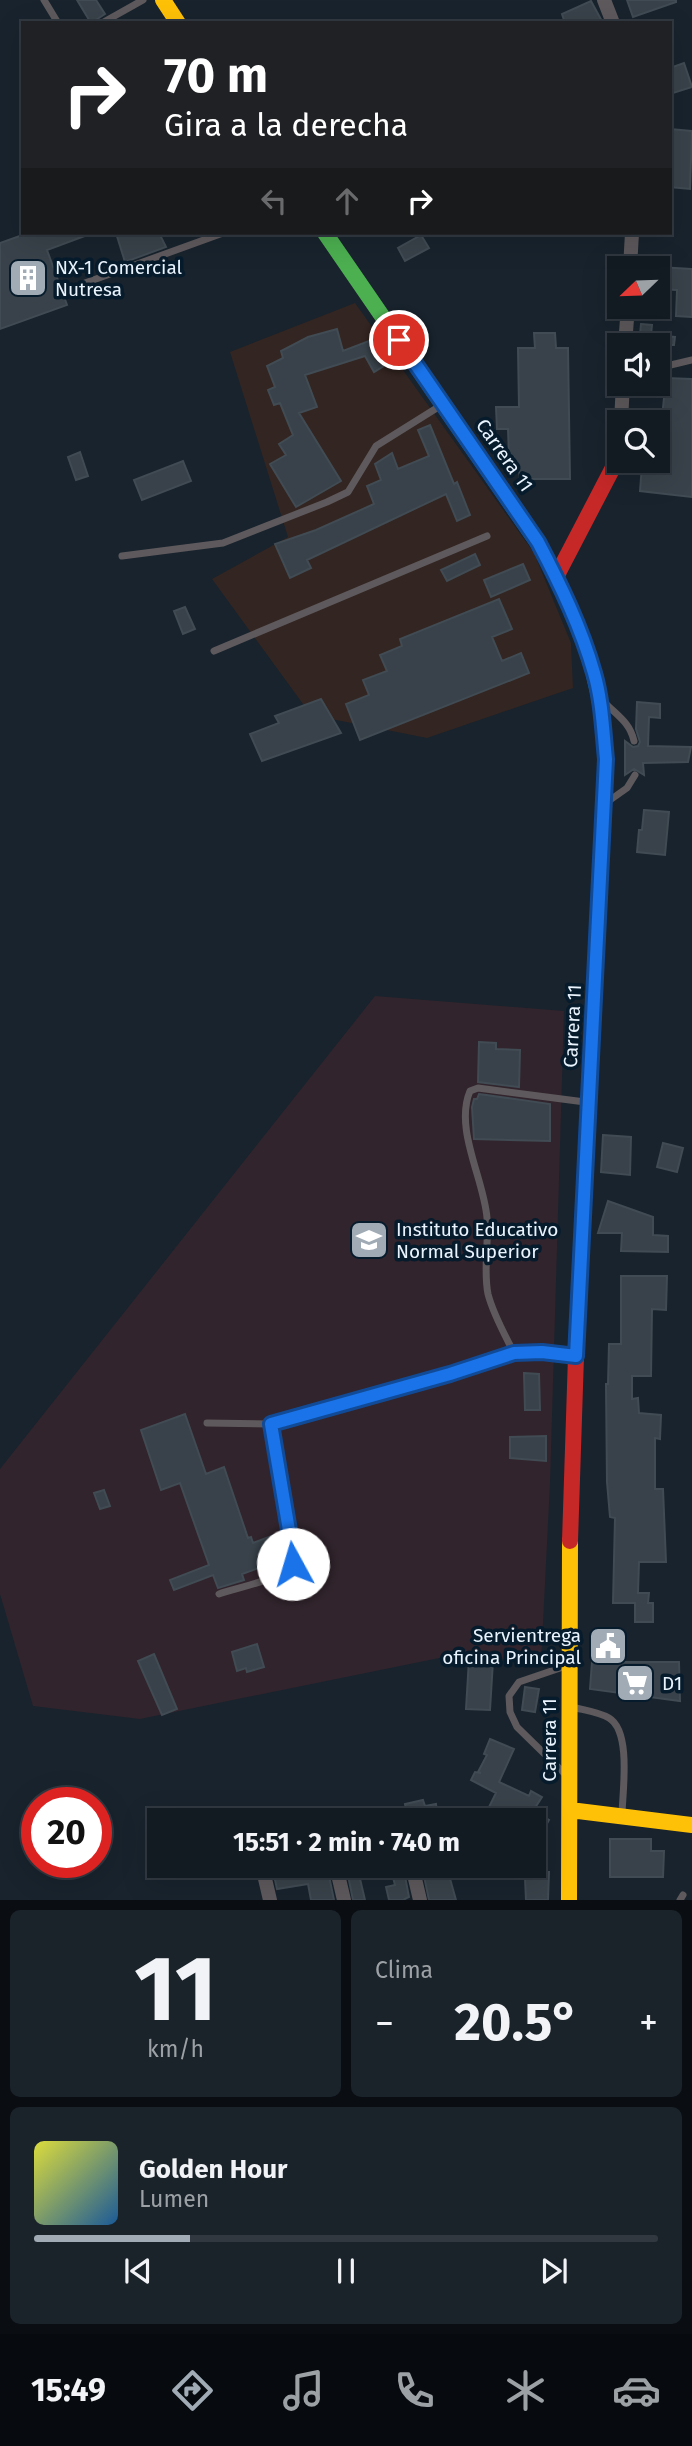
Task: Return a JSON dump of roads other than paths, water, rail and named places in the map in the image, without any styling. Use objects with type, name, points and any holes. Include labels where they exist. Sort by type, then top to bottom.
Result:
[{"type":"main road","points":[[163,0],[177,21]]},
{"type":"main road","name":"Carrera 11","points":[[326,235],[538,542],[579,630],[599,696],[606,759],[576,1356],[570,1534],[569,1900]]},
{"type":"main road","points":[[556,577],[610,473]]},
{"type":"main road","points":[[570,1810],[692,1825]]},
{"type":"street","points":[[604,0],[612,21]]},
{"type":"street","points":[[631,256],[632,235]]},
{"type":"street","points":[[265,1878],[270,1900]]},
{"type":"street","points":[[339,1878],[344,1900]]},
{"type":"street","points":[[415,1878],[420,1900]]},
{"type":"lane","points":[[44,0],[57,21]]},
{"type":"lane","points":[[106,21],[143,0]]},
{"type":"lane","points":[[86,284],[218,235]]},
{"type":"lane","points":[[670,365],[692,360]]},
{"type":"lane","points":[[122,556],[223,543],[348,492],[376,446],[444,404]]},
{"type":"lane","points":[[214,651],[487,537]]},
{"type":"lane","points":[[599,696],[626,723],[632,731],[634,741]]},
{"type":"lane","points":[[603,803],[627,788],[635,775]]},
{"type":"lane","points":[[514,1353],[488,1293],[487,1216],[469,1144],[467,1097],[470,1091],[478,1088],[589,1102]]},
{"type":"lane","points":[[207,1423],[271,1424],[450,1374],[514,1353],[542,1352],[576,1356]]},
{"type":"lane","points":[[219,1594],[288,1570],[293,1564],[271,1424]]},
{"type":"lane","points":[[570,1664],[519,1682],[509,1696],[510,1712],[517,1727],[570,1780]]},
{"type":"lane","points":[[570,1706],[608,1717],[619,1727],[624,1749],[622,1817]]},
{"type":"place","name":"NX-1 Comercial Nutresa","points":[[28,278]]},
{"type":"place","name":"Instituto Educativo Normal Superior","points":[[369,1240]]},
{"type":"place","name":"Servientrega oficina Principal","points":[[608,1646]]},
{"type":"place","name":"D1","points":[[635,1683]]}]
